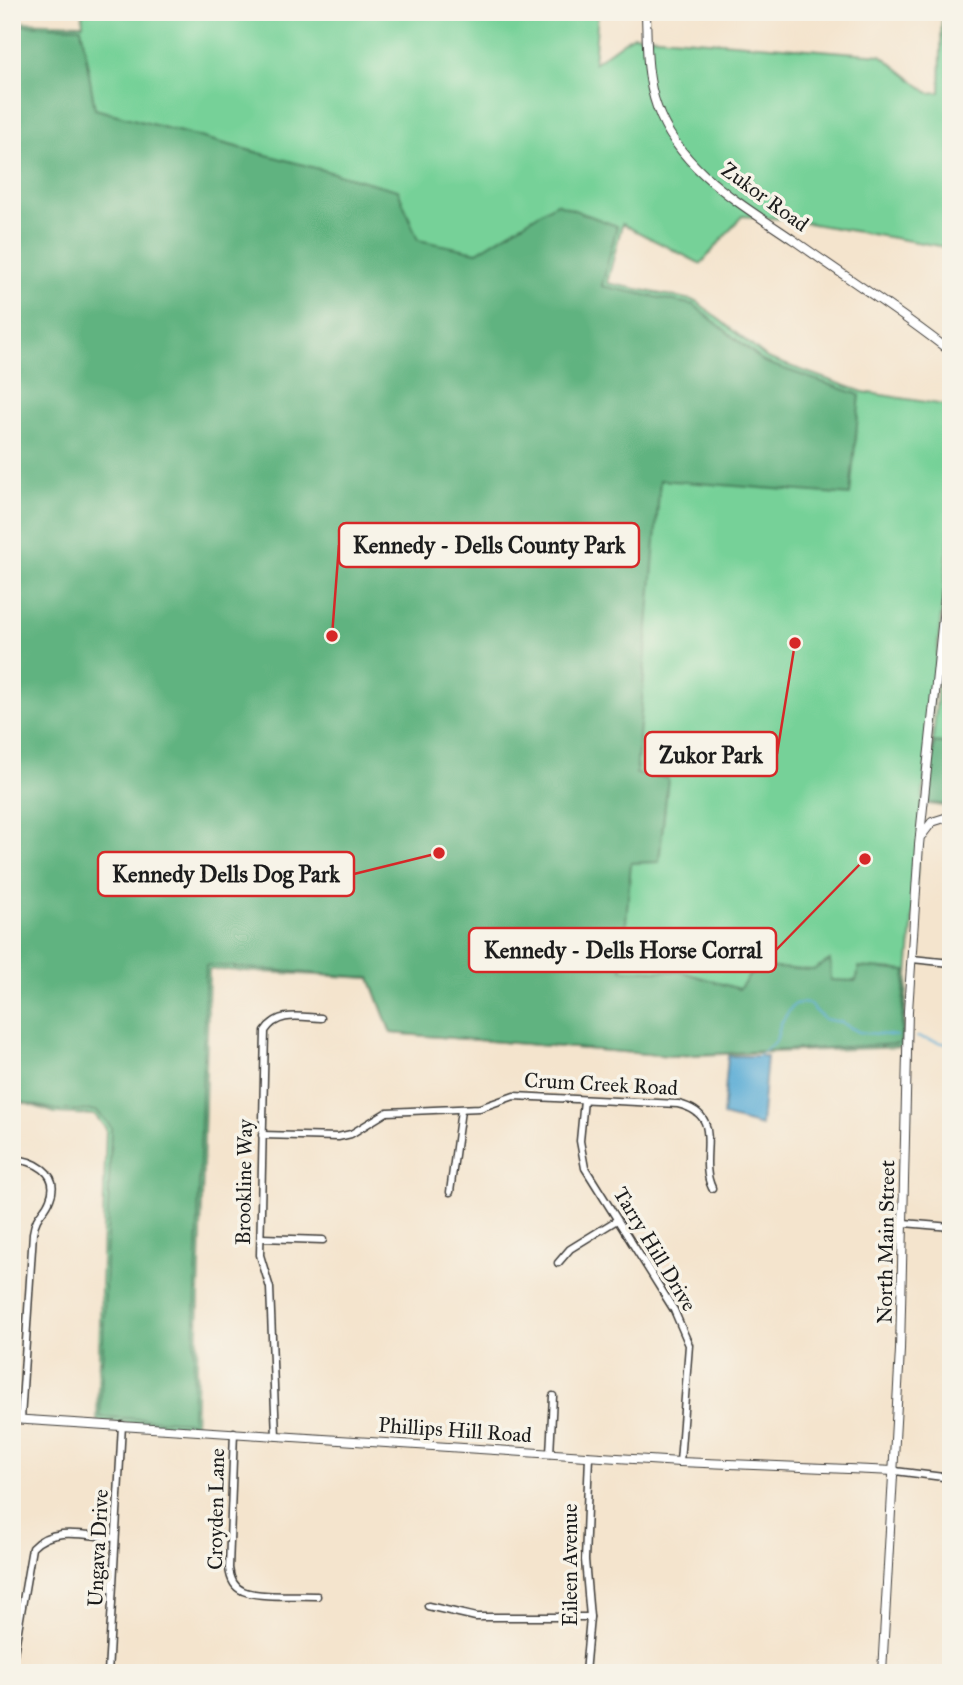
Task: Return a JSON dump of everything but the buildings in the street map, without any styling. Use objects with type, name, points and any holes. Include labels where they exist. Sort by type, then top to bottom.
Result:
[{"type":"street","name":"Zukor Road","points":[[646,12],[648,60],[657,106],[677,145],[691,163],[750,209],[951,352]]},
{"type":"street","points":[[951,541],[923,812],[951,815]]},
{"type":"street","name":"North Main Street","points":[[882,1673],[895,1471],[912,959],[923,812]]},
{"type":"street","points":[[919,845],[930,824],[951,815]]},
{"type":"street","points":[[912,959],[951,963]]},
{"type":"street","name":"Brookline Way","points":[[276,1436],[270,1288],[260,1255],[265,1031],[272,1021],[284,1016],[321,1018]]},
{"type":"street","name":"Crum Creek Road","points":[[262,1135],[338,1137],[351,1134],[387,1112],[480,1108],[514,1096],[678,1104],[698,1112],[708,1130],[707,1170],[712,1188]]},
{"type":"street","name":"Tarry Hill Drive","points":[[584,1100],[581,1155],[585,1168],[674,1310],[689,1345],[680,1462]]},
{"type":"street","points":[[450,1192],[461,1110]]},
{"type":"street","points":[[12,1159],[29,1160],[46,1169],[52,1184],[50,1200],[38,1213],[33,1233],[17,1419]]},
{"type":"street","points":[[558,1263],[570,1249],[617,1220]]},
{"type":"street","points":[[904,1223],[951,1227]]},
{"type":"street","points":[[261,1238],[323,1240]]},
{"type":"street","points":[[550,1454],[553,1396]]},
{"type":"street","name":"Phillips Hill Road","points":[[17,1419],[680,1462],[895,1471]]},
{"type":"street","name":"Ungava Drive","points":[[108,1673],[122,1425]]},
{"type":"street","name":"Croyden Lane","points":[[234,1432],[229,1568],[234,1584],[242,1591],[253,1593],[317,1596]]},
{"type":"street","name":"Eileen Avenue","points":[[585,1673],[590,1617],[585,1560],[589,1456]]},
{"type":"street","points":[[895,1471],[951,1478]]},
{"type":"street","points":[[12,1665],[32,1548],[43,1536],[58,1534],[115,1538]]},
{"type":"street","points":[[428,1606],[476,1617],[590,1617]]},
{"type":"green space","points":[[82,12],[598,12],[594,63],[633,35],[881,55],[929,93],[940,92],[942,12],[951,12],[951,248],[784,219],[742,216],[701,264],[622,224],[607,283],[696,301],[767,358],[863,392],[951,406],[951,516],[923,796],[902,1047],[671,1056],[391,1033],[370,978],[209,969],[195,1427],[97,1421],[106,1129],[95,1115],[55,1113],[12,1099],[12,22],[83,24]]},
{"type":"green space","points":[[12,25],[81,27],[95,109],[398,190],[418,240],[477,252],[556,203],[617,226],[602,286],[694,305],[764,362],[860,395],[850,495],[660,480],[636,774],[668,778],[659,862],[631,863],[622,970],[683,972],[739,989],[756,967],[813,970],[830,960],[831,980],[856,981],[859,967],[906,971],[900,1044],[671,1056],[391,1033],[370,978],[206,965],[192,1422],[100,1417],[111,1127],[97,1111],[56,1110],[12,1100]]},
{"type":"green space","points":[[944,622],[951,623],[951,807],[927,804]]},
{"type":"green space","points":[[945,624],[951,624],[951,670],[940,681]]},
{"type":"green space","points":[[934,742],[951,744],[951,805],[928,803]]},
{"type":"water","points":[[728,1056],[767,1056],[761,1126],[723,1116]]},
{"type":"waterway","points":[[758,1056],[776,1041],[781,1023],[793,1005],[800,1003],[809,1004],[824,1019],[840,1022],[859,1032],[897,1036]]},
{"type":"waterway","points":[[917,1037],[951,1045]]},
{"type":"place","name":"Kennedy - Dells County Park","points":[[332,636]]},
{"type":"place","name":"Zukor Park","points":[[795,643]]},
{"type":"place","name":"Kennedy Dells Dog Park","points":[[439,853]]},
{"type":"place","name":"Kennedy - Dells Horse Corral","points":[[865,859]]}]
